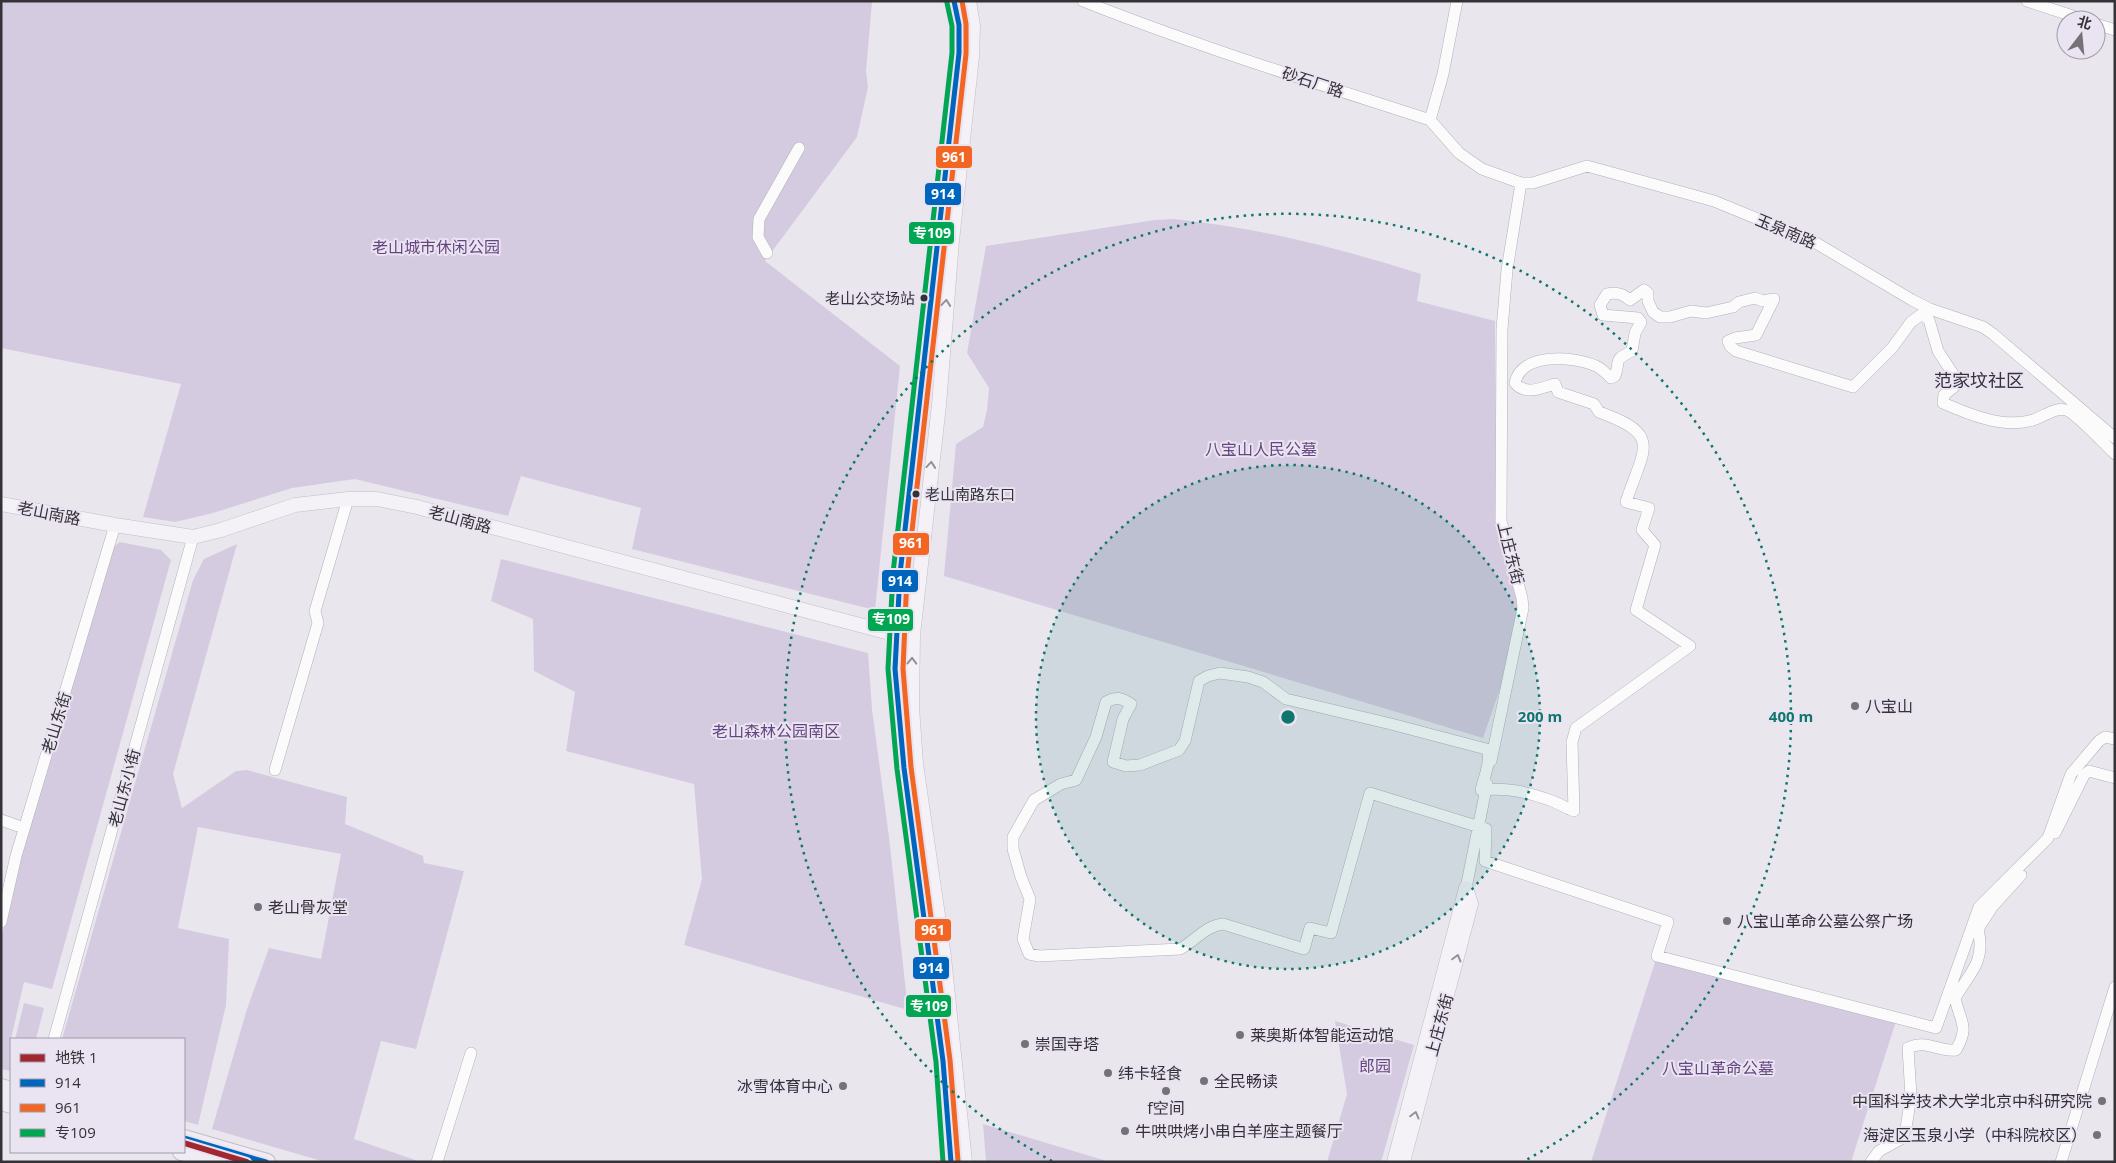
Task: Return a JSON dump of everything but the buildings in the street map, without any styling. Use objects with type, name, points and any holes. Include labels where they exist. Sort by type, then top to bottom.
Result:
[{"type":"highway","points":[[188,1149],[218,1158],[267,1162]]},
{"type":"main road","points":[[951,1162],[943,1061],[904,768],[895,669],[900,574],[959,54],[960,25],[954,1]]},
{"type":"main road","points":[[965,1162],[944,957],[916,764],[912,707],[913,635],[938,405],[952,241],[972,57],[973,24],[969,1]]},
{"type":"main road","name":"老山南路","points":[[2,507],[193,537],[221,530],[295,505],[348,499],[377,499],[896,634],[913,635]]},
{"type":"main road","name":"上庄东街","points":[[1394,1162],[1466,888]]},
{"type":"main road","name":"上庄东街","points":[[1403,1162],[1471,904],[1466,888]]},
{"type":"street","name":"砂石厂路","points":[[1083,1],[1133,21],[1245,60],[1430,120]]},
{"type":"street","points":[[1456,1],[1443,74],[1430,120],[1459,153],[1482,169],[1521,183]]},
{"type":"street","points":[[2027,1],[2056,10]]},
{"type":"street","points":[[766,253],[758,237],[759,219],[799,148]]},
{"type":"street","name":"玉泉南路","points":[[1521,183],[1533,182],[1587,166],[1714,201],[1816,242],[1912,300],[1930,309],[1983,327],[2115,438]]},
{"type":"street","name":"上庄东街","points":[[1466,888],[1523,608],[1501,521],[1502,329],[1508,270],[1521,183]]},
{"type":"street","points":[[2115,454],[2074,415],[2066,410],[2048,413],[2028,422],[2009,423],[1957,409],[1943,403],[1944,395],[1954,387],[1953,374],[1938,351],[1929,320],[1922,314],[1911,322],[1892,348],[1853,387],[1736,350],[1730,346],[1728,341],[1735,338],[1756,335],[1774,299],[1764,300],[1755,298],[1739,302],[1733,307],[1706,313],[1692,311],[1670,317],[1660,317],[1653,312],[1648,301],[1648,293],[1644,290],[1630,300],[1623,295],[1607,294],[1600,305],[1603,315],[1638,318],[1641,322],[1635,333],[1632,352],[1620,357],[1617,361],[1615,376],[1612,378],[1596,366],[1586,363],[1542,359],[1530,363],[1523,369],[1516,377],[1515,383],[1518,387],[1535,391],[1555,384],[1558,392],[1594,404],[1599,412],[1627,423],[1642,436],[1644,446],[1626,502],[1649,508],[1642,530],[1654,545],[1636,610],[1690,646],[1576,728],[1572,742],[1574,811],[1554,802],[1512,790],[1501,788],[1481,790],[1488,759],[1486,749],[1286,699],[1264,682],[1248,677],[1226,673],[1214,674],[1199,682],[1186,741],[1179,750],[1140,765],[1126,766],[1113,762],[1123,719],[1131,704],[1120,698],[1113,698],[1106,702],[1096,737],[1076,780],[1061,784],[1034,800],[1013,837],[1013,849],[1030,899],[1023,939],[1029,954],[1039,956],[1180,949],[1192,943],[1212,925],[1223,924],[1304,949],[1310,928],[1331,933],[1370,793],[1486,829],[1485,861],[1668,922],[1657,956],[1936,1028],[1979,907],[2048,838],[2071,774],[2099,740],[2105,737],[2115,739]]},
{"type":"street","points":[[275,770],[318,623],[315,611],[348,499]]},
{"type":"street","name":"老山东街","points":[[1,922],[24,828],[116,525]]},
{"type":"street","name":"老山东小街","points":[[54,1038],[193,537]]},
{"type":"street","points":[[1872,1162],[1879,1151],[1901,1139],[1906,1128],[1911,1096],[1908,1048],[1918,1043],[1956,1050],[1960,1043],[1965,1030],[1955,998],[1971,976],[1977,962],[1982,944],[1978,929],[1984,918],[2048,845],[2063,820],[2084,775],[2089,772],[2115,778]]},
{"type":"street","points":[[1,820],[24,828]]},
{"type":"street","points":[[2061,1162],[2115,986]]},
{"type":"street","points":[[438,1162],[471,1053]]},
{"type":"green space","name":"老山城市休闲公园","points":[[1,1],[874,1],[872,2],[866,71],[868,87],[857,137],[765,261],[900,366],[875,610],[632,549],[641,508],[521,476],[508,516],[355,479],[292,488],[213,513],[175,522],[143,517],[181,384],[1,348]]},
{"type":"green space","name":"八宝山人民公墓","points":[[1174,219],[1237,228],[1299,240],[1421,274],[1417,301],[1495,321],[1496,517],[1519,601],[1506,671],[1483,738],[944,576],[956,444],[983,427],[987,410],[989,388],[967,353],[986,246],[1155,220]]},
{"type":"green space","points":[[120,542],[161,550],[171,560],[52,989],[24,982],[10,1038],[10,1071],[1,1069],[1,939],[21,853],[113,547]]},
{"type":"green space","points":[[237,544],[173,774],[182,808],[236,771],[247,770],[347,797],[345,824],[423,856],[424,863],[464,871],[416,1049],[381,1041],[354,1139],[421,1162],[325,1162],[212,1129],[247,1009],[269,948],[321,959],[341,854],[198,827],[178,928],[229,939],[226,1005],[198,1125],[185,1121],[185,1038],[62,1038],[193,580],[204,559]]},
{"type":"green space","name":"老山森林公园南区","points":[[501,559],[868,653],[872,709],[889,837],[908,1010],[684,945],[702,879],[694,784],[566,751],[575,692],[534,671],[533,619],[491,601]]},
{"type":"green space","name":"八宝山革命公墓","points":[[1657,956],[1897,1018],[1851,1162],[1591,1162]]},
{"type":"green space","points":[[24,1003],[44,1008],[36,1038],[15,1038]]},
{"type":"green space","name":"郎园","points":[[1335,1021],[1414,1045],[1381,1162],[1327,1162],[1347,1094]]},
{"type":"green space","points":[[983,1124],[1110,1162],[986,1162]]},
{"type":"metro line","name":"1","points":[[185,1143],[247,1162]]},
{"type":"transit line","name":"914","points":[[951,1162],[943,1061],[904,768],[895,669],[900,574],[959,53],[959,25],[954,1]]},
{"type":"transit line","name":"961","points":[[958,1161],[950,1060],[911,767],[903,669],[907,575],[966,54],[966,24],[962,1]]},
{"type":"transit line","name":"专109","points":[[943,1162],[936,1062],[897,769],[888,669],[893,573],[952,53],[952,26],[947,3]]},
{"type":"transit line","name":"914","points":[[185,1138],[266,1162]]},
{"type":"place","name":"老山公交场站","points":[[924,298]]},
{"type":"place","name":"老山南路东口","points":[[916,494]]},
{"type":"place","name":"八宝山","points":[[1855,706]]},
{"type":"place","name":"老山骨灰堂","points":[[258,907]]},
{"type":"place","name":"八宝山革命公墓公祭广场","points":[[1727,921]]},
{"type":"place","name":"莱奥斯体智能运动馆","points":[[1240,1035]]},
{"type":"place","name":"崇国寺塔","points":[[1025,1044]]},
{"type":"place","name":"纬卡轻食","points":[[1108,1073]]},
{"type":"place","name":"全民畅读","points":[[1204,1081]]},
{"type":"place","name":"冰雪体育中心","points":[[843,1086]]},
{"type":"place","name":"f空间","points":[[1166,1091]]},
{"type":"place","name":"中国科学技术大学北京中科研究院","points":[[2102,1101]]},
{"type":"place","name":"牛哄哄烤小串白羊座主题餐厅","points":[[1125,1131]]},
{"type":"place","name":"海淀区玉泉小学（中科院校区）","points":[[2097,1135]]},
{"type":"district","name":"范家坟社区","points":[[1979,381]]}]
